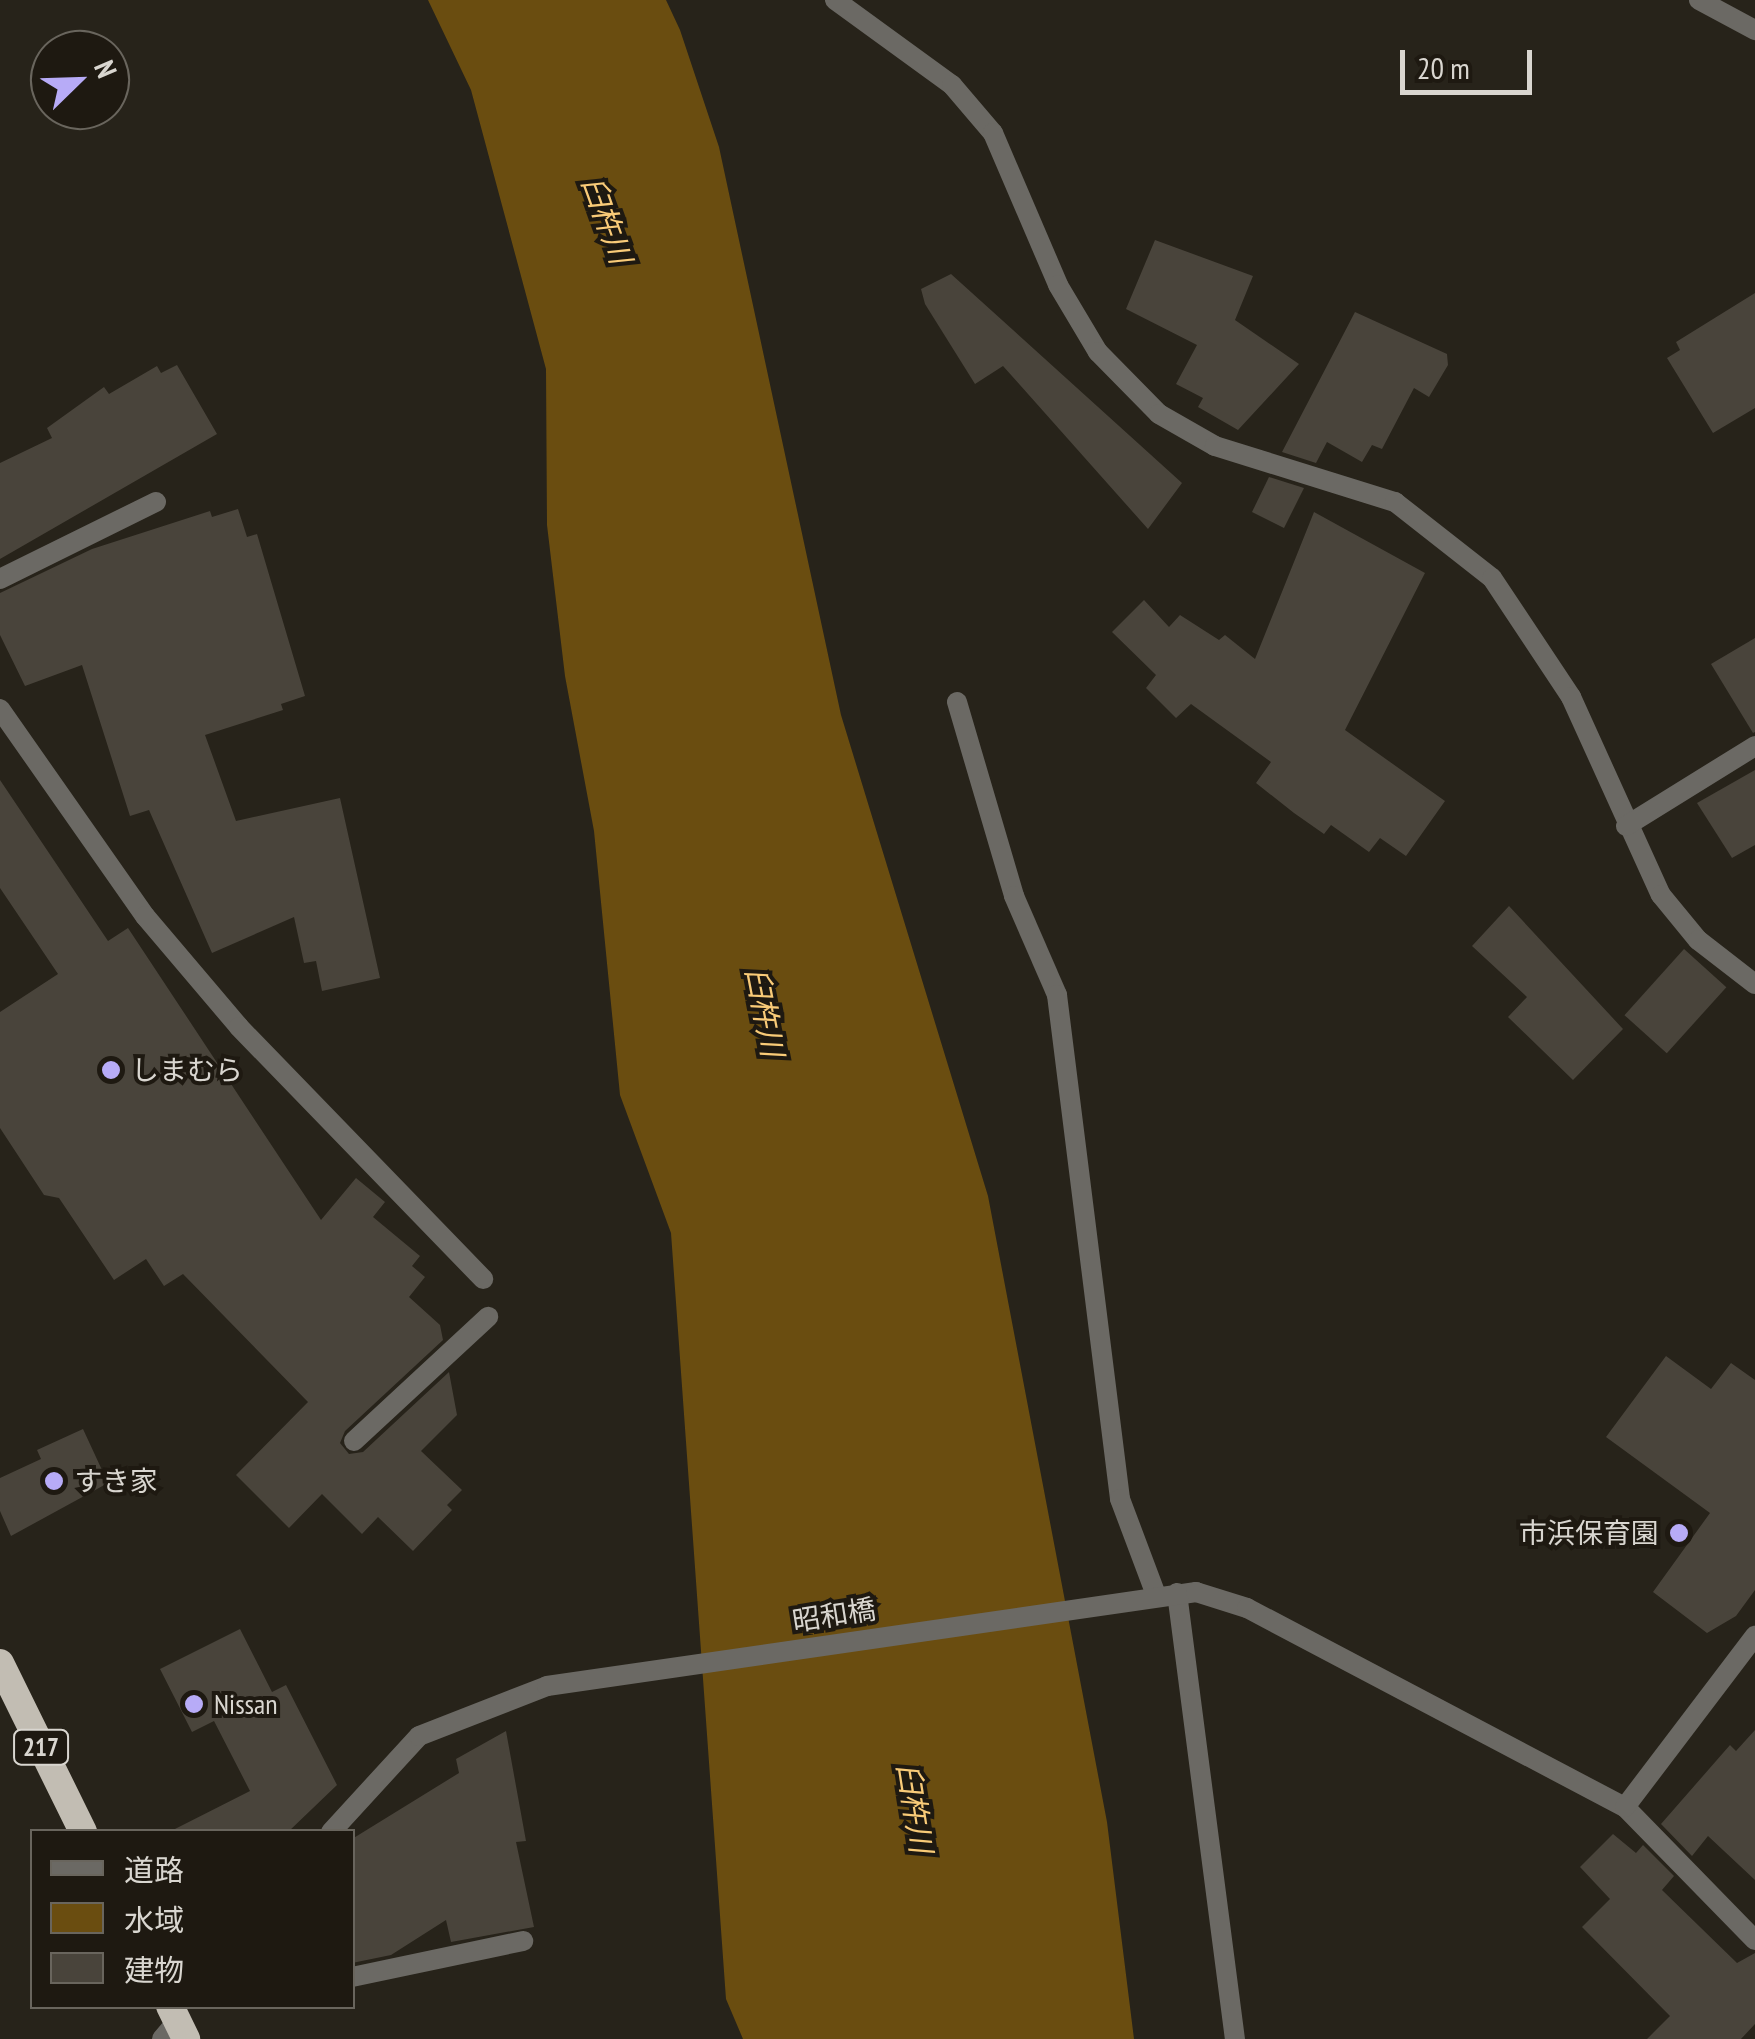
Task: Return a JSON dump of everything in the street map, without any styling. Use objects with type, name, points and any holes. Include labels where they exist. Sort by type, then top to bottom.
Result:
[{"type":"highway","name":"217","points":[[0,1663],[82,1829]]},
{"type":"street","points":[[835,0],[952,85],[993,133],[1058,286],[1098,352],[1159,414],[1215,446],[1395,502],[1492,578],[1571,696],[1626,826],[1661,895],[1698,940],[1755,984]]},
{"type":"street","points":[[1699,0],[1755,30]]},
{"type":"street","points":[[0,579],[156,502]]},
{"type":"street","points":[[957,702],[1014,896],[1056,995],[1120,1499],[1167,1594],[1235,2039]]},
{"type":"street","points":[[0,709],[144,916],[239,1027],[483,1278]]},
{"type":"street","points":[[1626,826],[1755,746]]},
{"type":"street","points":[[354,1441],[488,1317]]},
{"type":"street","name":"昭和橋","points":[[334,1829],[418,1736],[548,1686],[1128,1598],[1196,1592],[1247,1608],[1625,1806],[1755,1940]]},
{"type":"street","points":[[1625,1806],[1755,1636]]},
{"type":"street","points":[[355,1976],[523,1940]]},
{"type":"water","name":"臼杵川","points":[[428,0],[666,0],[680,30],[719,147],[841,715],[988,1196],[1107,1822],[1134,2039],[743,2039],[726,1999],[671,1233],[620,1095],[594,831],[565,676],[547,525],[546,369],[471,90]]},
{"type":"building","points":[[1155,240],[1253,276],[1235,320],[1299,364],[1238,430],[1198,407],[1203,398],[1176,384],[1197,345],[1126,309]]},
{"type":"building","points":[[951,274],[1182,483],[1148,529],[1003,366],[975,384],[925,304],[921,289]]},
{"type":"building","points":[[1755,293],[1755,408],[1713,433],[1667,358],[1680,350],[1676,342]]},
{"type":"building","points":[[1355,312],[1447,354],[1448,365],[1429,397],[1414,388],[1382,449],[1372,445],[1362,462],[1327,442],[1316,463],[1282,452]]},
{"type":"building","points":[[177,365],[217,434],[0,559],[0,463],[52,438],[47,428],[104,387],[109,394],[157,366],[161,373]]},
{"type":"building","points":[[1269,477],[1304,488],[1284,528],[1252,512]]},
{"type":"building","points":[[238,509],[247,537],[257,534],[305,696],[281,704],[283,710],[205,735],[236,821],[340,798],[380,978],[322,991],[316,961],[304,963],[294,917],[212,953],[149,810],[130,816],[82,665],[25,686],[0,635],[0,593],[92,549],[210,511],[212,517]]},
{"type":"building","points":[[1314,512],[1425,573],[1345,730],[1445,801],[1406,856],[1380,838],[1369,852],[1331,825],[1324,834],[1294,813],[1256,783],[1271,762],[1191,704],[1176,718],[1146,688],[1156,675],[1112,632],[1144,600],[1169,627],[1180,615],[1219,640],[1225,635],[1255,659]]},
{"type":"building","points":[[1755,638],[1755,732],[1753,733],[1711,664]]},
{"type":"building","points":[[1755,770],[1755,845],[1732,858],[1697,803]]},
{"type":"building","points":[[0,780],[108,941],[128,928],[321,1220],[356,1178],[385,1202],[373,1217],[420,1256],[412,1266],[425,1277],[409,1297],[440,1325],[443,1340],[345,1431],[340,1443],[349,1454],[363,1452],[449,1372],[457,1415],[421,1451],[462,1490],[447,1505],[452,1510],[413,1551],[378,1517],[362,1534],[322,1494],[289,1528],[236,1475],[308,1402],[183,1274],[164,1286],[146,1259],[114,1280],[59,1198],[44,1195],[0,1128],[0,1012],[58,974],[0,888]]},
{"type":"building","points":[[1509,906],[1623,1029],[1573,1080],[1508,1017],[1527,997],[1472,946]]},
{"type":"building","points":[[1684,949],[1726,987],[1667,1053],[1624,1015]]},
{"type":"building","points":[[1666,1356],[1711,1389],[1731,1363],[1755,1380],[1755,1590],[1736,1616],[1707,1633],[1653,1592],[1710,1513],[1606,1437]]},
{"type":"building","name":"すき家","points":[[83,1429],[108,1483],[11,1536],[0,1511],[0,1478],[41,1459],[37,1450]]},
{"type":"building","points":[[240,1629],[272,1692],[286,1685],[337,1785],[291,1829],[175,1829],[250,1791],[214,1721],[192,1732],[160,1669]]},
{"type":"building","points":[[1755,1730],[1755,1880],[1708,1836],[1692,1856],[1661,1824],[1730,1745],[1736,1751]]},
{"type":"building","points":[[506,1731],[526,1841],[516,1842],[534,1927],[451,1942],[446,1920],[391,1955],[355,1962],[355,1837],[459,1773],[456,1759]]},
{"type":"building","points":[[1613,1834],[1636,1853],[1643,1845],[1674,1876],[1662,1890],[1737,1963],[1755,1953],[1755,2024],[1741,2039],[1647,2039],[1670,2016],[1582,1927],[1610,1899],[1580,1867]]},
{"type":"place","name":"しまむら","points":[[111,1070]]},
{"type":"place","name":"すき家","points":[[54,1481]]},
{"type":"place","name":"市浜保育園","points":[[1679,1533]]},
{"type":"place","name":"Nissan","points":[[194,1704]]}]
